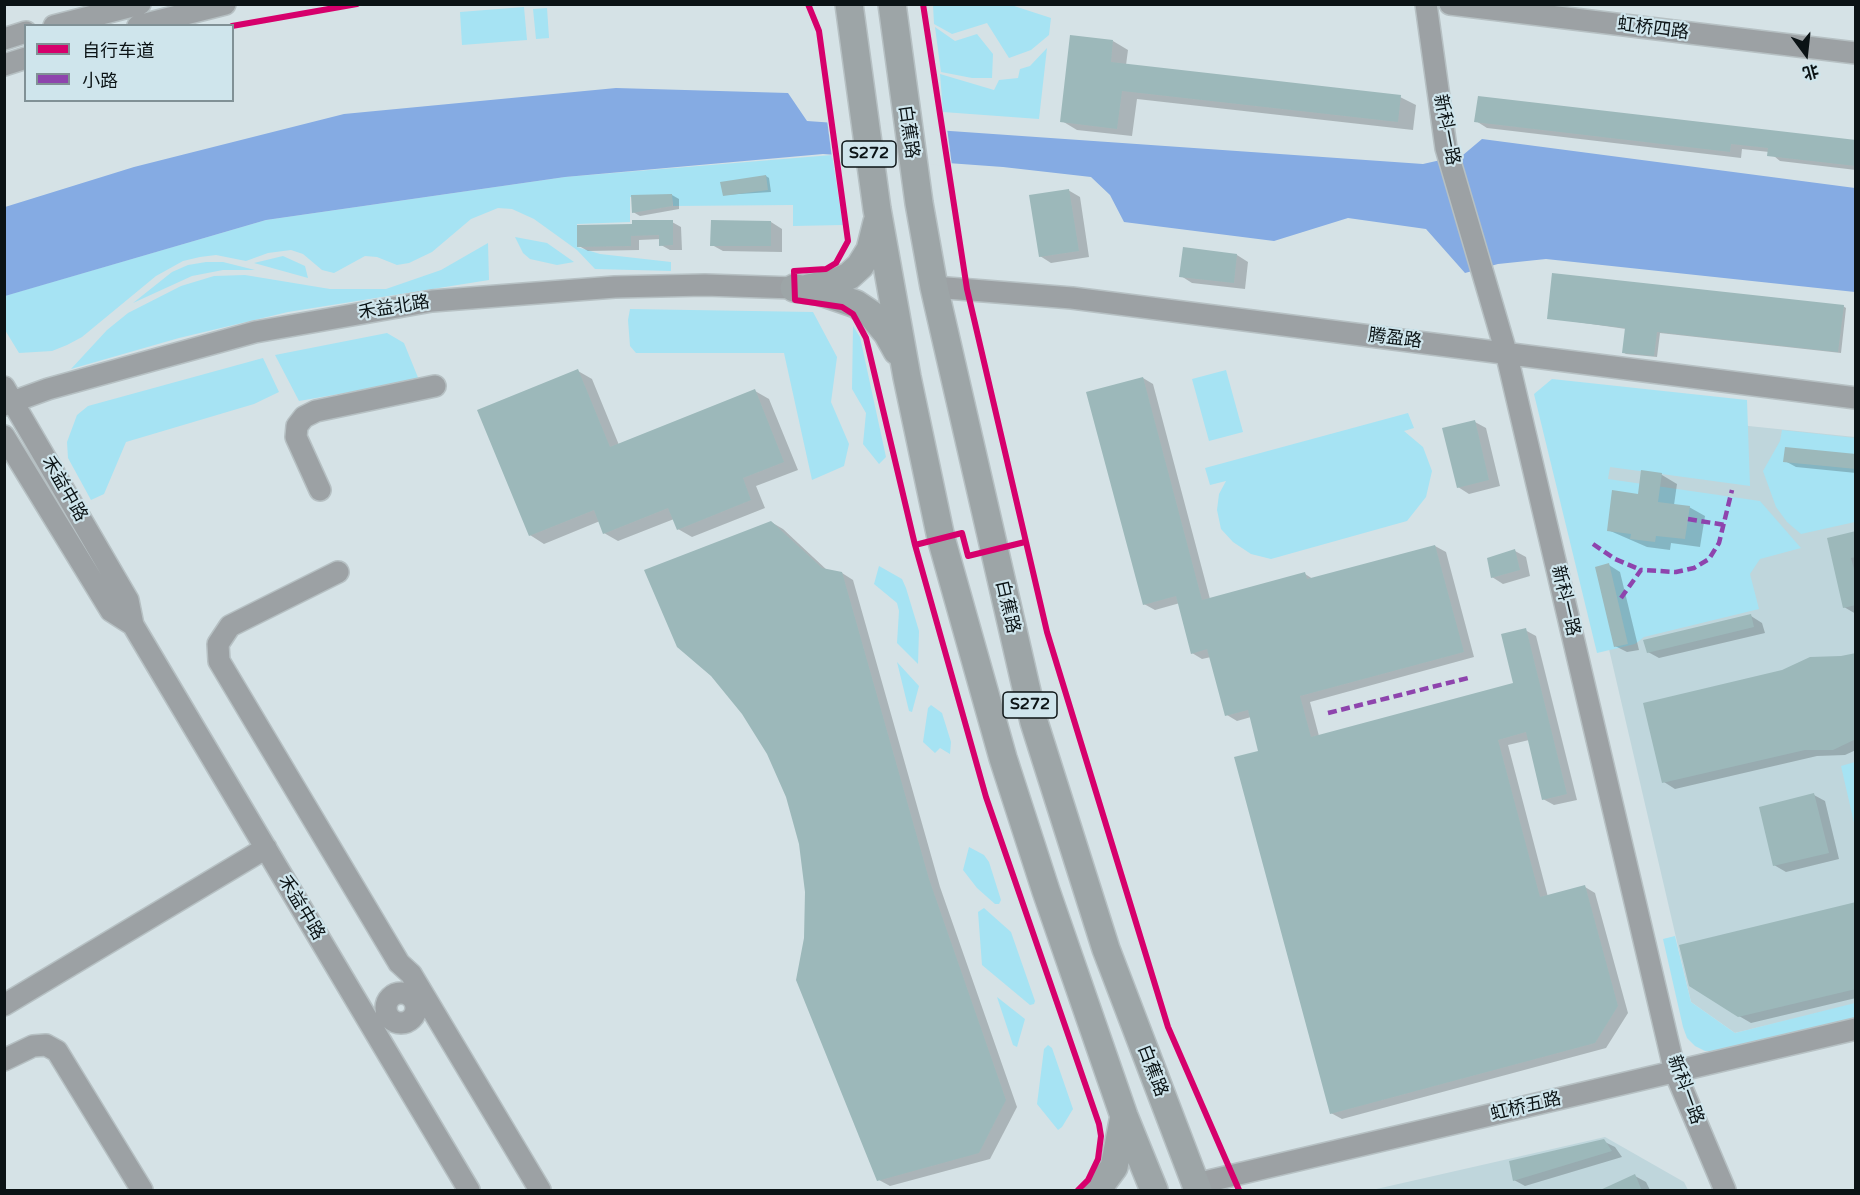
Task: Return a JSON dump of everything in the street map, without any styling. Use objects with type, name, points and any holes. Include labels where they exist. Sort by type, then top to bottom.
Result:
[{"type":"main road","name":"S272","points":[[849,4],[877,209],[907,377],[941,538],[1003,758],[1124,1116],[1154,1191]]},
{"type":"main road","name":"白蕉路","points":[[892,4],[904,103],[934,287],[1034,722],[1106,949],[1197,1187]]},
{"type":"main road","points":[[794,288],[833,283],[849,276],[860,266],[875,237],[877,209]]},
{"type":"main road","points":[[794,288],[837,297],[872,314],[888,333],[907,377]]},
{"type":"main road","points":[[1097,1191],[1114,1167],[1124,1116]]},
{"type":"street","points":[[62,24],[140,4]]},
{"type":"street","points":[[146,24],[225,4]]},
{"type":"street","name":"新科一路","points":[[1426,4],[1446,148],[1506,352],[1674,1072],[1725,1191]]},
{"type":"street","name":"虹桥四路","points":[[1450,4],[1856,53]]},
{"type":"street","points":[[4,39],[24,33]]},
{"type":"street","points":[[4,65],[24,59]]},
{"type":"street","name":"禾益北路","points":[[7,398],[48,389],[255,332],[432,302],[615,287],[705,285],[794,288]]},
{"type":"street","name":"腾盈路","points":[[934,287],[1072,298],[1856,398]]},
{"type":"street","points":[[320,490],[296,437],[297,426],[304,417],[316,411],[435,386]]},
{"type":"street","name":"禾益中路","points":[[7,398],[128,600],[133,625],[266,848],[379,1020],[469,1191]]},
{"type":"street","name":"禾益中路","points":[[4,436],[111,611],[133,625]]},
{"type":"street","points":[[338,572],[230,626],[219,638],[218,655],[399,963],[411,974],[419,998],[540,1191]]},
{"type":"street","points":[[4,1005],[266,848]]},
{"type":"street","points":[[379,1020],[395,1022],[409,1020],[415,1013],[419,998]]},
{"type":"street","name":"虹桥五路","points":[[1197,1187],[1856,1029]]},
{"type":"street","points":[[4,1060],[33,1046],[46,1045],[57,1051],[142,1191]]},
{"type":"shaded area","points":[[933,5],[1011,5],[1051,18],[1049,35],[1031,50],[1009,58],[987,23],[952,34],[934,24]]},
{"type":"shaded area","points":[[524,7],[527,40],[462,45],[460,12]]},
{"type":"shaded area","points":[[547,8],[549,38],[536,39],[533,9]]},
{"type":"shaded area","points":[[935,27],[955,41],[977,34],[993,54],[992,78],[972,78],[941,72]]},
{"type":"shaded area","points":[[1047,48],[1039,119],[943,112],[940,74],[994,90],[999,80],[1018,78],[1020,69],[1030,66]]},
{"type":"shaded area","points":[[616,88],[788,93],[807,121],[1423,164],[1463,155],[1482,139],[1855,188],[1855,292],[1546,259],[1498,264],[1465,273],[1426,229],[1348,218],[1274,241],[1124,222],[1110,195],[1091,177],[1003,167],[823,154],[565,177],[266,220],[5,296],[5,207],[134,167],[344,114]]},
{"type":"shaded area","points":[[832,155],[843,225],[793,226],[793,205],[673,206],[672,196],[630,197],[630,222],[577,224],[577,247],[600,254],[671,262],[671,271],[595,269],[577,250],[534,219],[512,209],[498,208],[471,219],[432,252],[409,263],[397,265],[377,257],[365,256],[334,273],[322,270],[303,254],[291,250],[268,253],[246,261],[216,255],[200,257],[183,261],[156,276],[82,337],[52,351],[19,353],[5,330],[4,296],[266,220],[565,177]]},
{"type":"shaded area","points":[[515,237],[547,243],[574,262],[557,265],[530,259],[523,253]]},
{"type":"shaded area","points":[[488,243],[489,280],[288,312],[179,338],[71,369],[107,330],[128,313],[181,286],[214,276],[245,275],[330,289],[386,289],[441,270]]},
{"type":"shaded area","points":[[283,256],[305,266],[308,278],[254,263]]},
{"type":"shaded area","points":[[223,262],[255,270],[223,270],[192,276],[133,303],[172,272],[188,265]]},
{"type":"shaded area","points":[[630,309],[813,312],[837,357],[831,402],[849,444],[844,466],[812,480],[784,353],[636,353],[630,346],[628,320]]},
{"type":"shaded area","points":[[853,326],[860,337],[886,457],[879,464],[863,444],[866,413],[852,389]]},
{"type":"shaded area","points":[[387,333],[404,343],[419,380],[299,401],[275,355]]},
{"type":"shaded area","points":[[263,358],[279,392],[254,404],[126,442],[104,494],[91,500],[68,458],[67,442],[77,415],[88,406]]},
{"type":"shaded area","points":[[1226,370],[1243,432],[1209,441],[1192,379]]},
{"type":"shaded area","points":[[1552,379],[1747,400],[1750,486],[1610,467],[1608,479],[1760,501],[1801,548],[1760,559],[1750,574],[1759,609],[1644,637],[1635,644],[1597,653],[1534,394]]},
{"type":"shaded area","points":[[1584,409],[1855,437],[1855,1004],[1735,1033],[1691,1002],[1559,434]]},
{"type":"shaded area","points":[[1408,413],[1414,428],[1404,431],[1423,447],[1432,471],[1426,497],[1407,521],[1271,559],[1251,554],[1233,542],[1221,529],[1217,510],[1219,494],[1226,481],[1210,485],[1205,468]]},
{"type":"shaded area","points":[[1782,430],[1855,438],[1855,522],[1801,534],[1787,522],[1776,507],[1763,471],[1780,441]]},
{"type":"shaded area","points":[[879,566],[902,579],[906,588],[919,631],[918,664],[897,643],[899,611],[897,603],[874,584]]},
{"type":"shaded area","points":[[897,662],[919,686],[912,712],[909,711]]},
{"type":"shaded area","points":[[931,705],[942,713],[951,742],[950,754],[940,748],[935,753],[923,742],[928,708]]},
{"type":"shaded area","points":[[1856,762],[1855,827],[1841,766]]},
{"type":"shaded area","points":[[969,847],[984,855],[989,862],[1001,900],[999,904],[995,904],[977,888],[963,870]]},
{"type":"shaded area","points":[[984,908],[1011,932],[1035,1001],[1034,1004],[1030,1005],[982,965],[978,912]]},
{"type":"shaded area","points":[[1675,936],[1691,1002],[1735,1033],[1855,1003],[1855,1019],[1718,1051],[1705,1051],[1695,1046],[1687,1038],[1683,1027],[1663,939]]},
{"type":"shaded area","points":[[997,997],[1025,1019],[1017,1047],[1013,1045]]},
{"type":"shaded area","points":[[1048,1045],[1052,1048],[1073,1109],[1058,1130],[1037,1104],[1044,1049]]},
{"type":"shaded area","points":[[1605,1137],[1684,1182],[1688,1190],[1372,1190]]},
{"type":"pier","points":[[827,120],[947,128],[952,166],[832,158]]},
{"type":"building","points":[[1070,35],[1113,40],[1111,62],[1401,95],[1398,122],[1122,91],[1117,129],[1060,122]]},
{"type":"building","points":[[1478,96],[1856,140],[1856,166],[1767,156],[1768,148],[1731,144],[1730,152],[1474,122]]},
{"type":"building","points":[[766,175],[768,190],[723,196],[720,182]]},
{"type":"building","points":[[1069,189],[1079,251],[1039,257],[1029,195]]},
{"type":"building","points":[[672,194],[672,206],[632,213],[631,195]]},
{"type":"building","points":[[632,220],[673,220],[673,245],[659,246],[659,235],[631,236],[631,246],[577,247],[577,225],[632,224]]},
{"type":"building","points":[[711,220],[771,221],[771,246],[710,246]]},
{"type":"building","points":[[1183,247],[1237,254],[1234,283],[1179,277]]},
{"type":"building","points":[[1552,273],[1844,305],[1838,352],[1657,332],[1654,356],[1622,353],[1625,328],[1547,319]]},
{"type":"building","points":[[578,369],[610,447],[755,389],[784,462],[743,478],[751,500],[677,530],[668,508],[603,534],[594,510],[529,536],[477,410]]},
{"type":"building","points":[[1143,377],[1202,600],[1305,572],[1307,579],[1435,545],[1464,652],[1300,696],[1311,737],[1513,683],[1501,634],[1526,628],[1567,794],[1542,800],[1526,732],[1498,740],[1540,897],[1585,885],[1618,1006],[1595,1043],[1330,1114],[1234,757],[1258,751],[1248,710],[1225,716],[1207,649],[1191,654],[1176,596],[1143,605],[1086,392]]},
{"type":"building","points":[[1475,420],[1489,480],[1457,488],[1442,428]]},
{"type":"building","points":[[1785,447],[1856,454],[1856,469],[1783,462]]},
{"type":"building","points":[[1641,470],[1662,473],[1658,502],[1690,506],[1685,539],[1656,536],[1655,542],[1630,539],[1631,534],[1607,531],[1612,490],[1638,494]]},
{"type":"building","points":[[771,521],[822,568],[842,572],[929,879],[1006,1100],[979,1153],[877,1181],[796,980],[804,938],[805,892],[799,844],[786,797],[767,754],[742,714],[711,676],[677,647],[644,570]]},
{"type":"building","points":[[1856,531],[1856,557],[1851,558],[1856,577],[1856,605],[1843,608],[1827,538]]},
{"type":"building","points":[[1515,549],[1520,570],[1491,578],[1487,558]]},
{"type":"building","points":[[1609,563],[1628,644],[1614,647],[1595,567]]},
{"type":"building","points":[[1751,614],[1754,627],[1647,653],[1643,640]]},
{"type":"building","points":[[1856,653],[1856,739],[1833,750],[1805,750],[1662,783],[1643,703],[1782,670],[1810,657]]},
{"type":"building","points":[[1814,793],[1829,853],[1773,866],[1759,807]]},
{"type":"building","points":[[1856,902],[1856,989],[1738,1017],[1689,986],[1679,945]]},
{"type":"building","points":[[1604,1139],[1612,1151],[1513,1181],[1509,1161]]},
{"type":"building","points":[[1635,1174],[1642,1191],[1598,1191]]},
{"type":"marked path","points":[[1621,598],[1641,570],[1676,572],[1694,568],[1709,559],[1719,543],[1732,490]]},
{"type":"marked path","points":[[1688,519],[1725,525]]},
{"type":"marked path","points":[[1593,544],[1615,559],[1641,570]]},
{"type":"marked path","points":[[1328,713],[1468,678]]},
{"type":"cycle path","points":[[234,26],[357,4]]},
{"type":"cycle path","points":[[808,4],[819,31],[848,241],[836,263],[826,269],[794,271],[795,300],[842,307],[853,314],[866,338],[915,545],[986,797],[1099,1124],[1101,1136],[1098,1159],[1088,1180],[1078,1190]]},
{"type":"cycle path","points":[[923,4],[967,289],[1047,632],[1168,1027],[1239,1190]]},
{"type":"cycle path","points":[[915,545],[962,533],[968,556],[1025,542]]}]
